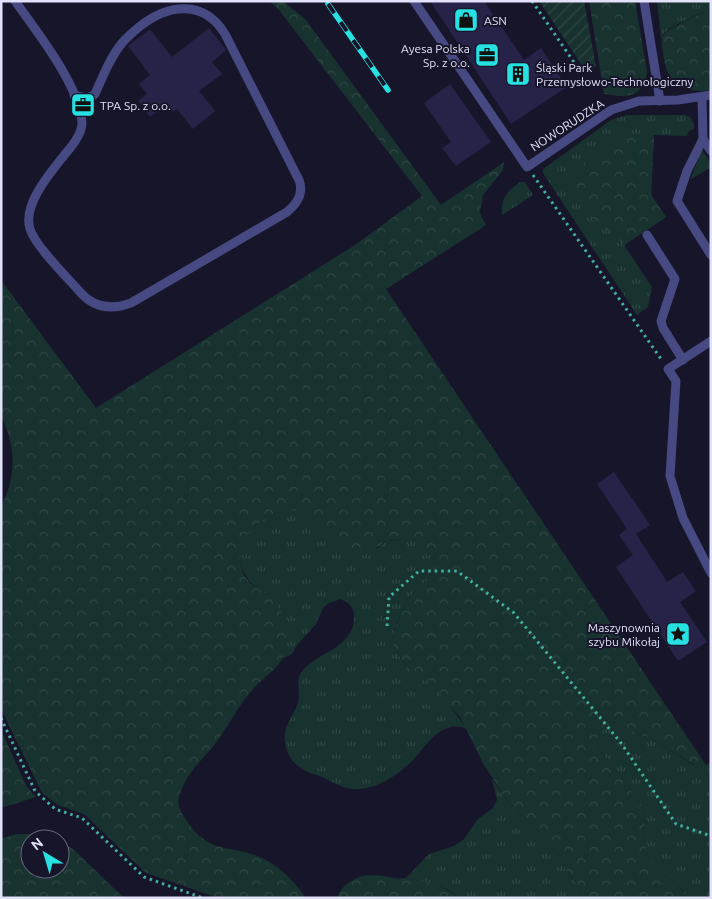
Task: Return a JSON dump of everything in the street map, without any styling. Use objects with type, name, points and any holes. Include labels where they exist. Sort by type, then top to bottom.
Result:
[{"type":"lane","points":[[15,1],[54,56],[74,95],[82,126],[75,142],[46,179],[35,197],[30,211],[30,230],[40,246],[84,296],[93,303],[109,307],[119,307],[131,303],[287,212],[295,205],[299,198],[302,188],[299,180],[226,34],[216,20],[199,8],[188,6],[176,8],[163,12],[148,21],[122,42],[110,61],[95,94],[87,98],[74,95]]},
{"type":"lane","points":[[414,1],[527,166]]},
{"type":"lane","points":[[644,1],[660,101]]},
{"type":"lane","points":[[706,96],[703,139],[680,187],[677,201],[711,255]]},
{"type":"lane","name":"NOWORUDZKA","points":[[527,166],[611,110],[639,101],[660,101],[706,96]]},
{"type":"lane","points":[[703,139],[711,151]]},
{"type":"lane","points":[[648,235],[675,279],[661,321],[663,328],[683,360]]},
{"type":"lane","points":[[711,342],[668,369],[676,382],[670,476],[683,518],[711,573]]},
{"type":"path","points":[[532,1],[582,74]]},
{"type":"path","points":[[527,166],[668,369]]},
{"type":"path","points":[[387,626],[389,598],[419,571],[457,571],[514,612],[621,743],[676,824],[711,836]]},
{"type":"path","points":[[1,718],[35,791],[55,809],[82,818],[144,877],[203,898]]},
{"type":"green space","points":[[269,1],[283,1],[306,20],[441,205],[504,162],[503,170],[483,195],[480,212],[486,225],[386,289],[706,765],[694,765],[651,738],[637,734],[616,721],[603,728],[596,740],[599,749],[624,780],[645,811],[644,840],[648,856],[661,872],[679,886],[687,898],[580,898],[581,889],[566,871],[561,857],[535,827],[510,805],[484,765],[460,717],[431,684],[410,669],[401,659],[393,644],[394,632],[407,599],[427,580],[436,563],[424,545],[411,540],[388,541],[367,553],[347,551],[322,524],[299,511],[291,510],[277,513],[255,526],[249,532],[242,547],[240,555],[245,576],[276,603],[284,617],[288,634],[285,651],[280,663],[248,695],[215,744],[189,775],[181,791],[178,805],[191,827],[199,836],[215,845],[252,854],[269,861],[287,875],[306,898],[218,898],[146,873],[84,814],[58,805],[42,793],[1,709],[1,506],[10,484],[13,461],[10,438],[1,416],[1,280],[96,408],[355,245],[422,196],[279,10]]},
{"type":"green space","points":[[539,1],[584,1],[596,66],[587,73]]},
{"type":"green space","points":[[589,1],[635,1],[647,71],[643,86],[632,95],[604,94]]},
{"type":"green space","points":[[657,1],[711,1],[711,8],[670,28],[661,39]]},
{"type":"green space","points":[[711,8],[711,90],[700,91],[683,88],[676,84],[667,71],[662,45],[663,36],[670,29]]},
{"type":"green space","points":[[627,115],[685,115],[690,117],[694,124],[694,129],[689,131],[687,136],[654,135],[651,195],[666,217],[624,245],[652,287],[648,307],[637,315],[543,173],[543,169],[611,120]]},
{"type":"green space","points":[[644,135],[654,135],[651,195],[666,217],[624,245],[600,226],[591,216],[574,190],[572,178],[579,166],[585,161],[617,141]]},
{"type":"green space","points":[[702,150],[711,163],[711,167],[690,180]]},
{"type":"green space","points":[[520,182],[525,182],[533,195],[502,215],[502,204],[506,195]]},
{"type":"green space","points":[[284,510],[299,510],[314,518],[333,534],[348,551],[377,548],[387,541],[414,539],[427,547],[434,555],[436,563],[427,580],[407,599],[394,631],[393,644],[401,659],[410,669],[431,684],[443,696],[467,729],[456,726],[438,733],[406,767],[385,781],[369,788],[348,788],[305,771],[295,764],[286,748],[285,730],[298,703],[300,674],[310,664],[334,649],[347,637],[352,629],[354,612],[341,599],[329,603],[323,608],[316,624],[297,645],[292,654],[282,659],[287,639],[268,595],[252,584],[247,577],[243,569],[241,551],[248,533],[256,525],[264,519]]},
{"type":"green space","points":[[616,721],[637,734],[651,738],[693,765],[706,765],[711,778],[711,898],[687,898],[679,886],[661,872],[648,856],[644,840],[645,811],[624,780],[599,749],[596,740],[603,728]]},
{"type":"green space","points":[[1,730],[27,787],[36,797],[1,808]]},
{"type":"green space","points":[[711,762],[711,778],[706,765]]},
{"type":"green space","points":[[492,779],[510,805],[535,827],[561,857],[566,871],[581,889],[580,898],[458,898],[441,887],[406,878],[429,854],[454,846],[464,839],[477,820],[493,808],[497,800]]},
{"type":"green space","points":[[20,834],[20,879],[70,879],[70,847],[124,898],[1,898],[1,839]]},
{"type":"green space","points":[[367,875],[419,880],[448,890],[458,898],[337,898],[342,889],[349,883]]},
{"type":"building","name":"Śląski Park Przemysłowo-Technologiczny","points":[[430,1],[484,1],[524,60],[541,48],[567,87],[511,124]]},
{"type":"building","points":[[209,28],[226,50],[212,62],[222,74],[199,91],[215,111],[193,129],[177,109],[173,112],[167,104],[150,117],[138,101],[147,94],[139,84],[150,75],[128,46],[150,29],[172,57]]},
{"type":"building","points":[[450,84],[491,142],[456,166],[442,148],[451,142],[424,103]]},
{"type":"building","points":[[614,472],[650,525],[636,534],[667,582],[683,572],[696,591],[680,602],[707,642],[678,661],[616,567],[633,555],[619,535],[627,529],[597,484]]},
{"type":"railway","points":[[328,4],[388,90]]},
{"type":"place","name":"ASN","points":[[466,20]]},
{"type":"place","name":"Ayesa Polska Sp. z o.o.","points":[[487,55]]},
{"type":"place","name":"Śląski Park Przemysłowo-Technologiczny","points":[[518,74]]},
{"type":"place","name":"TPA Sp. z o.o.","points":[[83,105]]},
{"type":"place","name":"Maszynownia szybu Mikołaj","points":[[678,634]]}]
